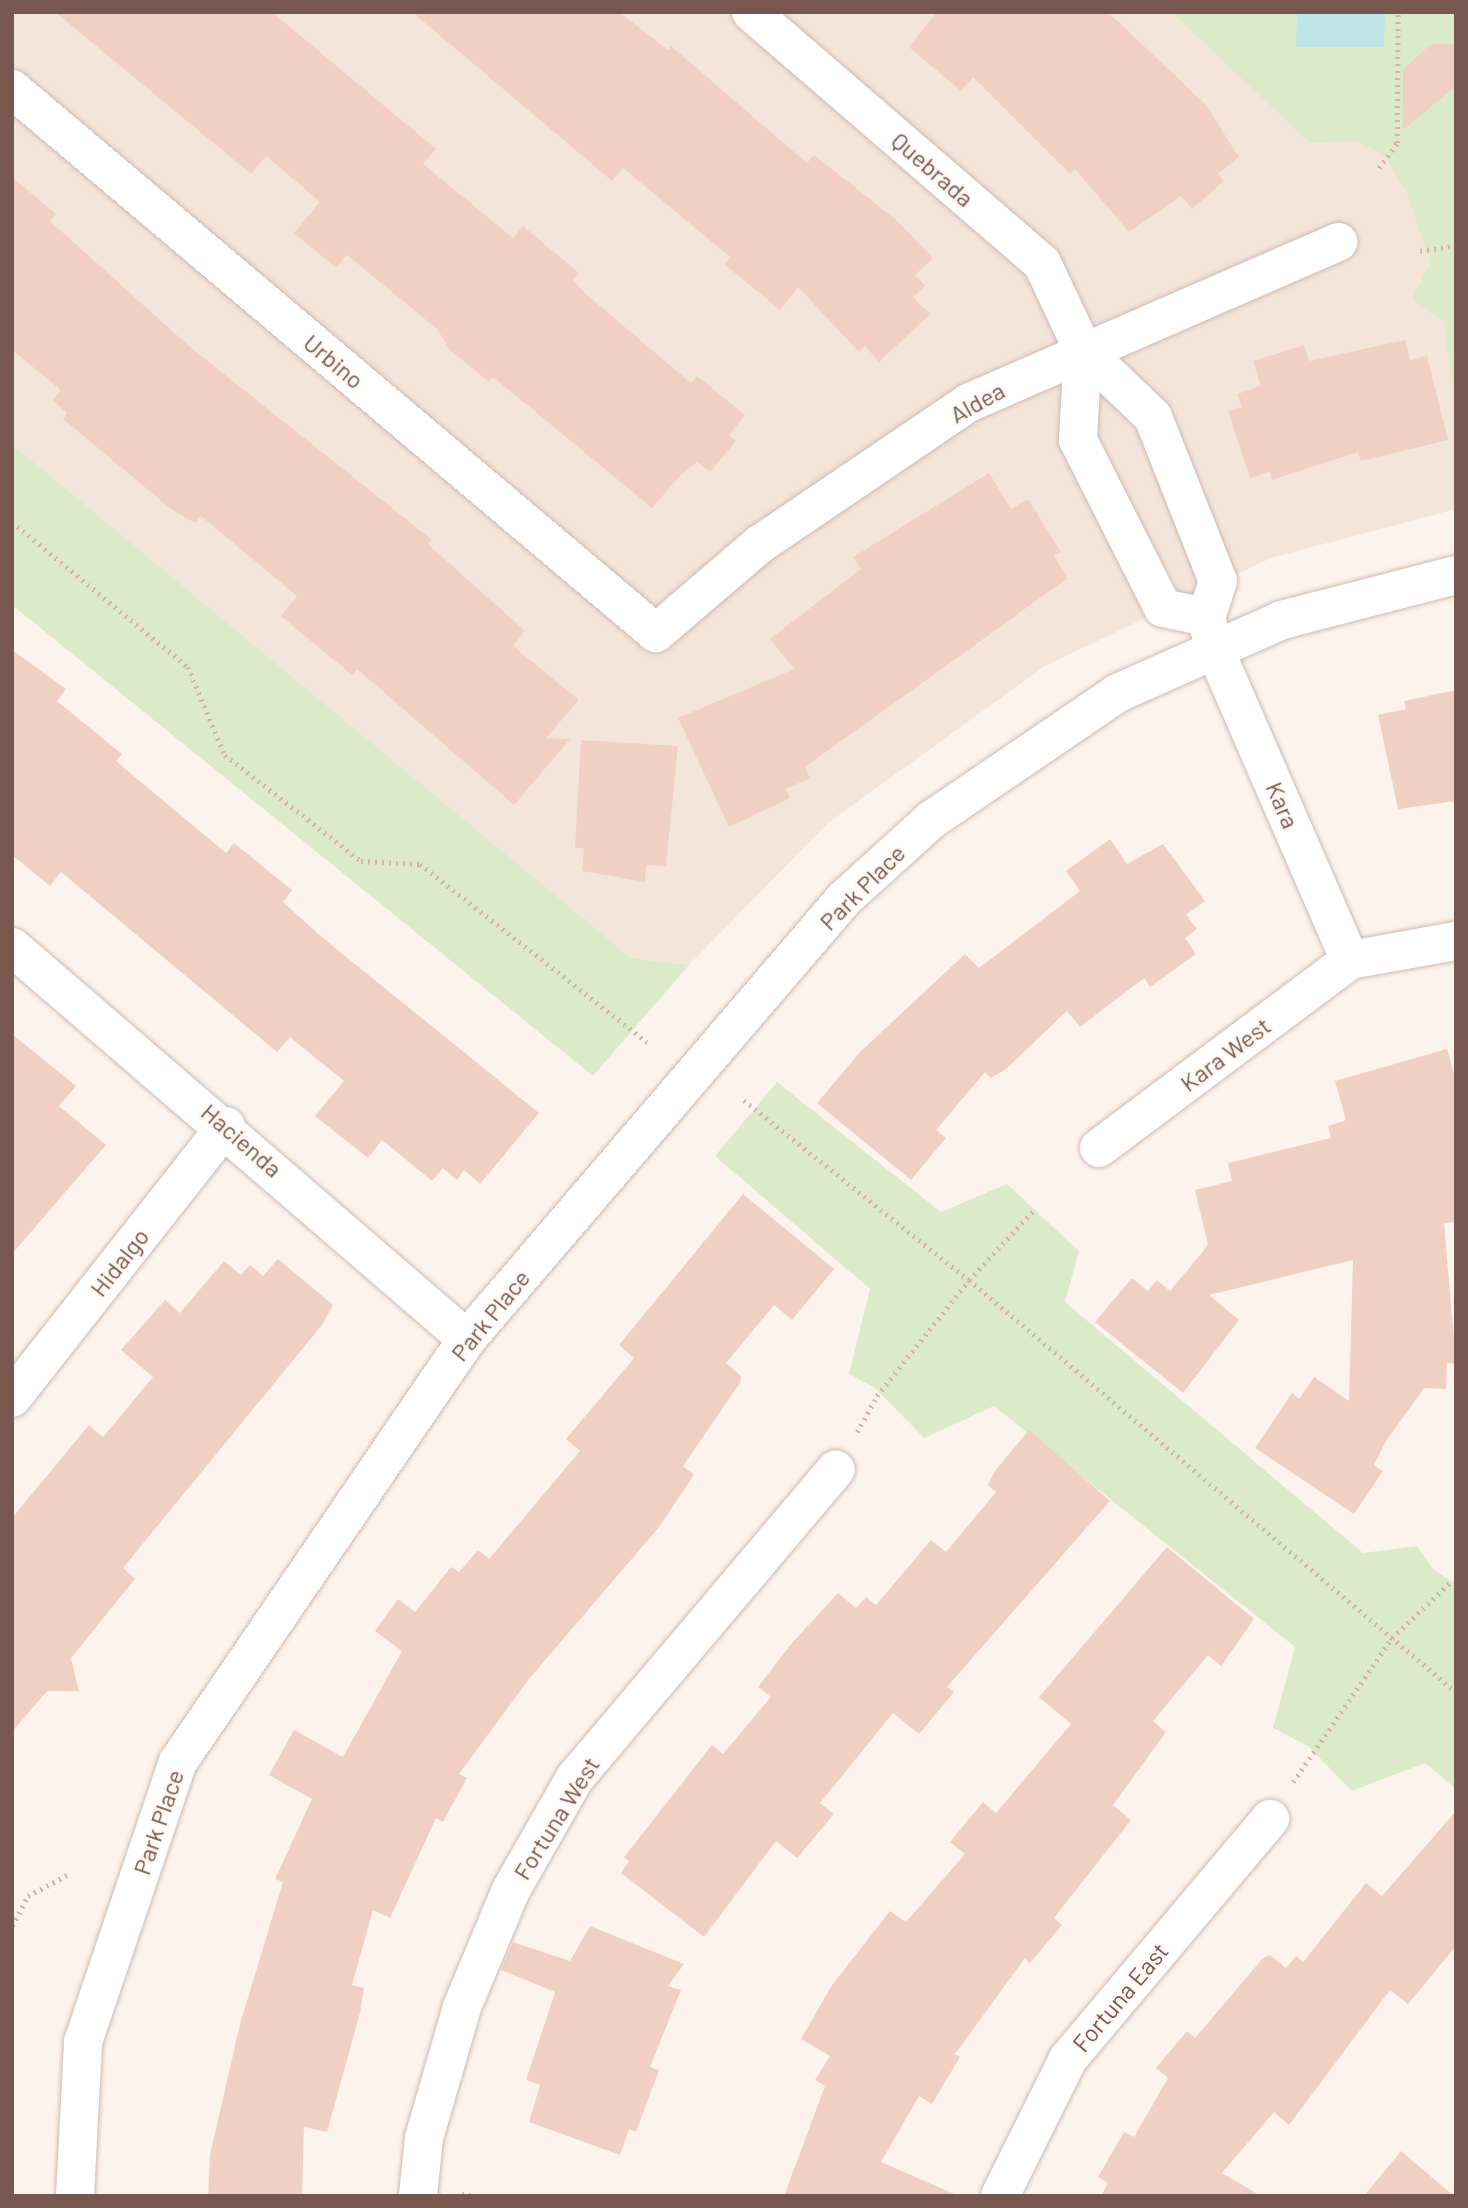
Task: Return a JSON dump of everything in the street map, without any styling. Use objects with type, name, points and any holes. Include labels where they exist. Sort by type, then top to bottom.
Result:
[{"type":"street","name":"Quebrada","points":[[751,12],[1042,264],[1083,350],[1153,417],[1218,581],[1211,634],[1163,608],[1078,440],[1083,350]]},
{"type":"street","name":"Urbino","points":[[12,89],[656,633]]},
{"type":"street","name":"Aldea","points":[[656,633],[760,544],[968,404],[1083,350],[1338,242]]},
{"type":"street","name":"Park Place","points":[[75,2196],[83,2042],[178,1762],[467,1339],[844,899],[931,820],[1027,751],[1211,634],[1354,597],[1456,575]]},
{"type":"street","name":"Kara","points":[[1211,634],[1350,960]]},
{"type":"street","points":[[1350,960],[1456,941]]},
{"type":"street","name":"Hacienda","points":[[12,947],[226,1126],[467,1339]]},
{"type":"street","name":"Kara West","points":[[1099,1148],[1350,960]]},
{"type":"street","name":"Hidalgo","points":[[12,1398],[226,1126]]},
{"type":"street","name":"Fortuna West","points":[[418,2196],[424,2137],[462,2007],[511,1890],[555,1812],[575,1778],[836,1469]]},
{"type":"street","name":"Fortuna East","points":[[1000,2196],[1068,2059],[1270,1819]]},
{"type":"path","points":[[1379,168],[1397,143],[1398,12]]},
{"type":"path","points":[[1420,251],[1456,245]]},
{"type":"path","points":[[12,522],[188,667],[225,755],[361,861],[420,864],[648,1043]]},
{"type":"path","points":[[744,1100],[969,1280],[1456,1692]]},
{"type":"path","points":[[836,1469],[877,1396],[969,1280],[1036,1208]]},
{"type":"path","points":[[1270,1819],[1392,1638],[1453,1580]]},
{"type":"path","points":[[12,1926],[28,1896],[69,1874]]},
{"type":"shaded area","points":[[12,12],[1171,12],[1195,29],[1456,12],[1456,509],[1271,558],[1045,666],[828,823],[689,965],[631,958],[12,444]]},
{"type":"green space","points":[[1171,12],[1456,12],[1456,406],[1443,321],[1412,299],[1430,263],[1407,193],[1385,156],[1357,141],[1310,143]]},
{"type":"green space","points":[[12,444],[631,958],[689,965],[593,1076],[12,605]]},
{"type":"green space","points":[[777,1082],[941,1212],[1007,1184],[1079,1251],[1065,1302],[1363,1553],[1417,1546],[1434,1570],[1456,1584],[1456,1789],[1425,1763],[1352,1791],[1308,1746],[1273,1728],[1295,1647],[994,1406],[924,1438],[874,1387],[849,1374],[870,1289],[715,1156]]},
{"type":"water","points":[[1297,12],[1385,12],[1384,47],[1296,47]]},
{"type":"building","points":[[55,12],[272,12],[436,149],[423,164],[513,238],[523,226],[579,273],[573,280],[587,295],[691,383],[697,376],[745,415],[729,435],[736,441],[710,472],[697,462],[680,476],[652,508],[493,377],[489,382],[450,350],[437,329],[347,255],[336,268],[294,233],[320,202],[266,156],[251,174]]},
{"type":"building","points":[[412,12],[619,12],[668,50],[671,46],[807,163],[814,155],[895,219],[933,258],[915,275],[925,286],[913,297],[930,314],[879,362],[865,346],[859,352],[798,287],[780,310],[724,264],[730,257],[623,168],[612,181]]},
{"type":"building","points":[[937,12],[1108,12],[1205,104],[1239,157],[1218,174],[1224,181],[1192,209],[1181,196],[1129,232],[1075,169],[1070,174],[973,77],[961,91],[909,47]]},
{"type":"building","points":[[1431,44],[1456,44],[1456,86],[1403,130],[1403,69]]},
{"type":"building","points":[[12,177],[56,214],[50,221],[189,346],[432,540],[428,544],[525,631],[513,646],[579,700],[546,738],[570,739],[514,805],[357,669],[352,675],[281,616],[297,596],[201,516],[195,523],[171,509],[63,419],[67,413],[52,400],[61,390],[12,350]]},
{"type":"building","points":[[1405,340],[1410,360],[1427,356],[1448,440],[1361,461],[1358,452],[1272,480],[1270,472],[1250,478],[1228,411],[1242,407],[1237,394],[1261,386],[1253,361],[1304,345],[1309,361]]},
{"type":"building","points":[[989,473],[1011,509],[1028,499],[1061,552],[1054,556],[1068,578],[805,767],[810,778],[786,789],[790,798],[729,827],[678,718],[794,669],[770,639],[861,569],[853,557]]},
{"type":"building","points":[[12,650],[66,689],[57,701],[122,754],[116,761],[226,853],[234,843],[292,890],[283,902],[324,939],[539,1113],[480,1184],[464,1170],[457,1180],[443,1168],[432,1181],[382,1140],[368,1158],[315,1116],[344,1081],[290,1037],[277,1052],[61,872],[50,886],[12,855]]},
{"type":"building","points":[[1456,690],[1456,801],[1398,809],[1378,715],[1406,709],[1404,701]]},
{"type":"building","points":[[581,740],[678,746],[666,866],[646,865],[645,882],[582,871],[584,848],[575,848]]},
{"type":"building","points":[[1110,839],[1127,864],[1163,844],[1205,901],[1186,915],[1197,929],[1185,938],[1196,954],[1150,987],[1144,978],[1080,1027],[1067,1011],[1006,1069],[991,1078],[985,1072],[936,1130],[946,1138],[911,1180],[817,1103],[860,1052],[965,954],[979,968],[1080,891],[1066,871]]},
{"type":"building","points":[[12,1034],[76,1086],[59,1106],[106,1145],[12,1254]]},
{"type":"building","points":[[1447,1049],[1456,1081],[1456,1222],[1444,1223],[1456,1364],[1447,1363],[1446,1389],[1424,1388],[1386,1441],[1374,1465],[1383,1471],[1354,1514],[1255,1448],[1292,1393],[1299,1399],[1314,1377],[1349,1401],[1353,1260],[1209,1295],[1239,1320],[1183,1393],[1095,1322],[1132,1278],[1148,1291],[1157,1280],[1170,1291],[1208,1245],[1195,1190],[1232,1181],[1228,1163],[1331,1138],[1328,1126],[1346,1120],[1335,1081]]},
{"type":"building","points":[[743,1194],[834,1269],[792,1320],[774,1305],[726,1363],[741,1376],[740,1383],[683,1466],[694,1475],[659,1527],[529,1679],[459,1774],[467,1778],[443,1822],[436,1818],[390,1918],[373,1910],[352,1985],[364,1988],[360,2013],[327,2132],[304,2127],[302,2196],[208,2196],[210,2155],[240,2024],[283,1882],[275,1879],[312,1799],[269,1775],[294,1730],[343,1757],[402,1651],[375,1631],[398,1599],[415,1612],[451,1567],[459,1572],[478,1550],[489,1559],[580,1451],[566,1439],[634,1358],[619,1345]]},
{"type":"building","points":[[278,1259],[333,1305],[322,1325],[123,1568],[135,1579],[71,1658],[79,1691],[47,1691],[12,1732],[12,1518],[89,1425],[103,1437],[153,1377],[121,1350],[165,1300],[180,1313],[224,1261],[241,1275],[250,1265],[263,1276]]},
{"type":"building","points":[[1029,1430],[1110,1501],[947,1687],[954,1692],[919,1734],[893,1713],[820,1803],[834,1814],[797,1858],[776,1841],[704,1937],[621,1873],[629,1861],[624,1857],[712,1745],[723,1754],[771,1697],[758,1687],[792,1643],[838,1593],[856,1608],[866,1597],[876,1605],[931,1540],[946,1552],[996,1492],[988,1485],[995,1471]]},
{"type":"building","points":[[1167,1547],[1254,1619],[1221,1666],[1208,1655],[1153,1721],[1166,1732],[1113,1805],[1131,1820],[1054,1918],[1062,1925],[1030,1963],[1025,1958],[955,2054],[960,2057],[932,2104],[919,2096],[881,2162],[959,2196],[784,2196],[825,2086],[815,2080],[830,2056],[801,2039],[832,1985],[890,1911],[906,1922],[965,1854],[950,1842],[983,1802],[996,1813],[1071,1724],[1039,1697]]},
{"type":"building","points":[[1456,1811],[1456,1946],[1408,2004],[1390,1990],[1289,2125],[1274,2112],[1222,2173],[1261,2196],[1101,2196],[1108,2183],[1098,2177],[1124,2132],[1134,2137],[1168,2078],[1156,2068],[1187,2031],[1195,2038],[1263,1958],[1270,1955],[1286,1968],[1296,1956],[1303,1962],[1366,1883],[1382,1896]]},
{"type":"building","points":[[590,1926],[684,1964],[668,1986],[681,1990],[650,2067],[659,2070],[636,2132],[629,2129],[620,2155],[529,2122],[540,2085],[526,2080],[555,1992],[501,1970],[513,1942],[570,1961]]},
{"type":"building","points":[[1401,2151],[1454,2196],[1364,2196]]}]
